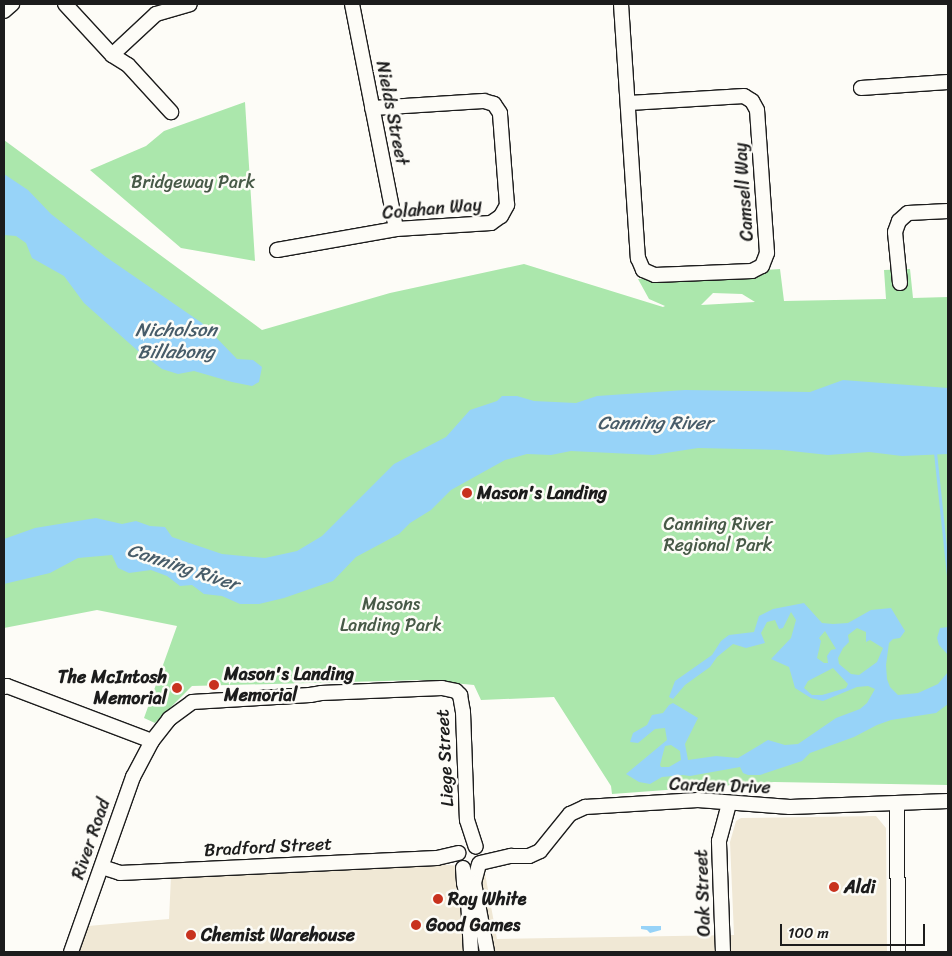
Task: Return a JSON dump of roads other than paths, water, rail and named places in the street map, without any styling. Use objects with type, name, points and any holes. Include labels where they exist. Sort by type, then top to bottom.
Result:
[{"type":"street","points":[[4,11],[12,4]]},
{"type":"street","points":[[65,4],[117,54],[171,112]]},
{"type":"street","points":[[78,4],[117,54]]},
{"type":"street","points":[[117,54],[156,14],[190,4]]},
{"type":"street","name":"Nields Street","points":[[352,4],[396,229]]},
{"type":"street","name":"Camsell Way","points":[[621,4],[638,258],[644,270],[655,275],[752,272],[762,266],[767,253],[756,110],[752,101],[744,96],[629,102]]},
{"type":"street","points":[[861,88],[948,82]]},
{"type":"street","name":"Colahan Way","points":[[277,250],[396,229],[491,223],[501,216],[507,205],[500,112],[494,104],[484,101],[372,108]]},
{"type":"street","points":[[900,283],[895,232],[899,221],[908,213],[948,211]]},
{"type":"street","points":[[4,687],[7,686],[152,741]]},
{"type":"street","name":"River Road","points":[[71,952],[133,777],[152,741],[169,719],[192,702],[310,696],[321,693],[442,688],[450,688],[460,695]]},
{"type":"street","name":"Liege Street","points":[[460,695],[463,712],[470,857],[487,952]]},
{"type":"street","name":"Carden Drive","points":[[470,857],[528,856],[540,851],[570,814],[585,807],[698,800],[790,807],[948,801]]},
{"type":"street","name":"Oak Street","points":[[724,952],[719,841],[729,803]]},
{"type":"street","points":[[897,804],[898,952]]},
{"type":"street","name":"Liege Street","points":[[470,857],[464,883],[468,900],[471,952]]},
{"type":"street","name":"Bradford Street","points":[[102,868],[120,873],[470,857]]},
{"type":"water","name":"Nicholson Billabong","points":[[4,174],[28,190],[51,214],[106,257],[202,323],[237,359],[253,360],[262,367],[259,382],[252,386],[194,371],[178,374],[162,369],[138,351],[84,303],[64,276],[32,258],[26,243],[16,236],[4,235]]},
{"type":"water","name":"Canning River","points":[[843,380],[948,388],[948,454],[902,456],[869,452],[828,455],[782,450],[698,448],[653,455],[571,451],[551,455],[527,454],[505,460],[451,490],[431,510],[410,523],[399,534],[356,557],[333,581],[284,598],[259,604],[240,604],[222,596],[204,594],[192,585],[180,586],[167,576],[151,570],[129,573],[118,568],[112,555],[78,558],[50,573],[4,584],[4,539],[35,528],[96,518],[122,524],[136,521],[150,526],[165,527],[172,537],[222,554],[265,558],[297,551],[322,536],[394,464],[446,437],[470,410],[497,401],[502,396],[517,396],[534,401],[576,403],[597,396],[685,390],[810,392]]},
{"type":"water","points":[[804,603],[822,623],[833,624],[848,623],[871,610],[891,608],[905,631],[900,638],[893,639],[889,643],[886,665],[887,679],[890,687],[898,695],[918,693],[938,684],[948,672],[948,704],[936,713],[891,720],[877,725],[854,737],[810,753],[802,761],[760,775],[743,773],[740,767],[690,776],[662,777],[650,784],[639,782],[626,774],[667,740],[665,728],[655,729],[638,743],[630,742],[633,733],[647,725],[652,715],[663,713],[673,703],[698,718],[685,744],[688,760],[716,756],[738,758],[768,740],[785,745],[798,744],[836,718],[860,709],[867,703],[875,689],[868,686],[857,687],[823,701],[811,698],[795,688],[789,667],[771,659],[791,638],[796,620],[791,612],[783,628],[779,629],[775,620],[767,622],[761,633],[765,643],[746,648],[733,644],[717,657],[710,667],[685,685],[673,699],[669,697],[675,681],[712,655],[721,641],[729,635],[754,632],[759,616],[773,609]],"holes":[[[857,628],[866,632],[866,642],[870,640],[883,648],[877,662],[859,675],[851,674],[839,664],[838,658],[843,648],[849,642],[848,635]],[[825,631],[836,649],[831,650],[827,656],[828,663],[824,663],[817,658],[821,641],[819,638]],[[833,668],[848,684],[846,688],[822,695],[812,695],[804,688],[808,681]],[[671,745],[680,751],[681,760],[669,767],[661,767],[660,765],[665,746]]]},
{"type":"water","points":[[948,627],[948,655],[939,645],[937,638],[940,628]]},
{"type":"water","points":[[641,926],[661,926],[661,930],[650,933],[647,930],[641,929]]},
{"type":"waterway","points":[[935,452],[948,576]]},
{"type":"place","name":"Mason's Landing","points":[[467,493]]},
{"type":"place","name":"Mason's Landing Memorial","points":[[214,685]]},
{"type":"place","name":"The McIntosh Memorial","points":[[177,688]]},
{"type":"place","name":"Aldi","points":[[834,887]]},
{"type":"place","name":"Ray White","points":[[438,899]]},
{"type":"place","name":"Good Games","points":[[416,925]]},
{"type":"place","name":"Chemist Warehouse","points":[[191,935]]},
{"type":"park label","name":"Bridgeway Park","points":[[193,182]]},
{"type":"park label","name":"Canning River Regional Park","points":[[718,535]]},
{"type":"park label","name":"Masons Landing Park","points":[[391,615]]}]
